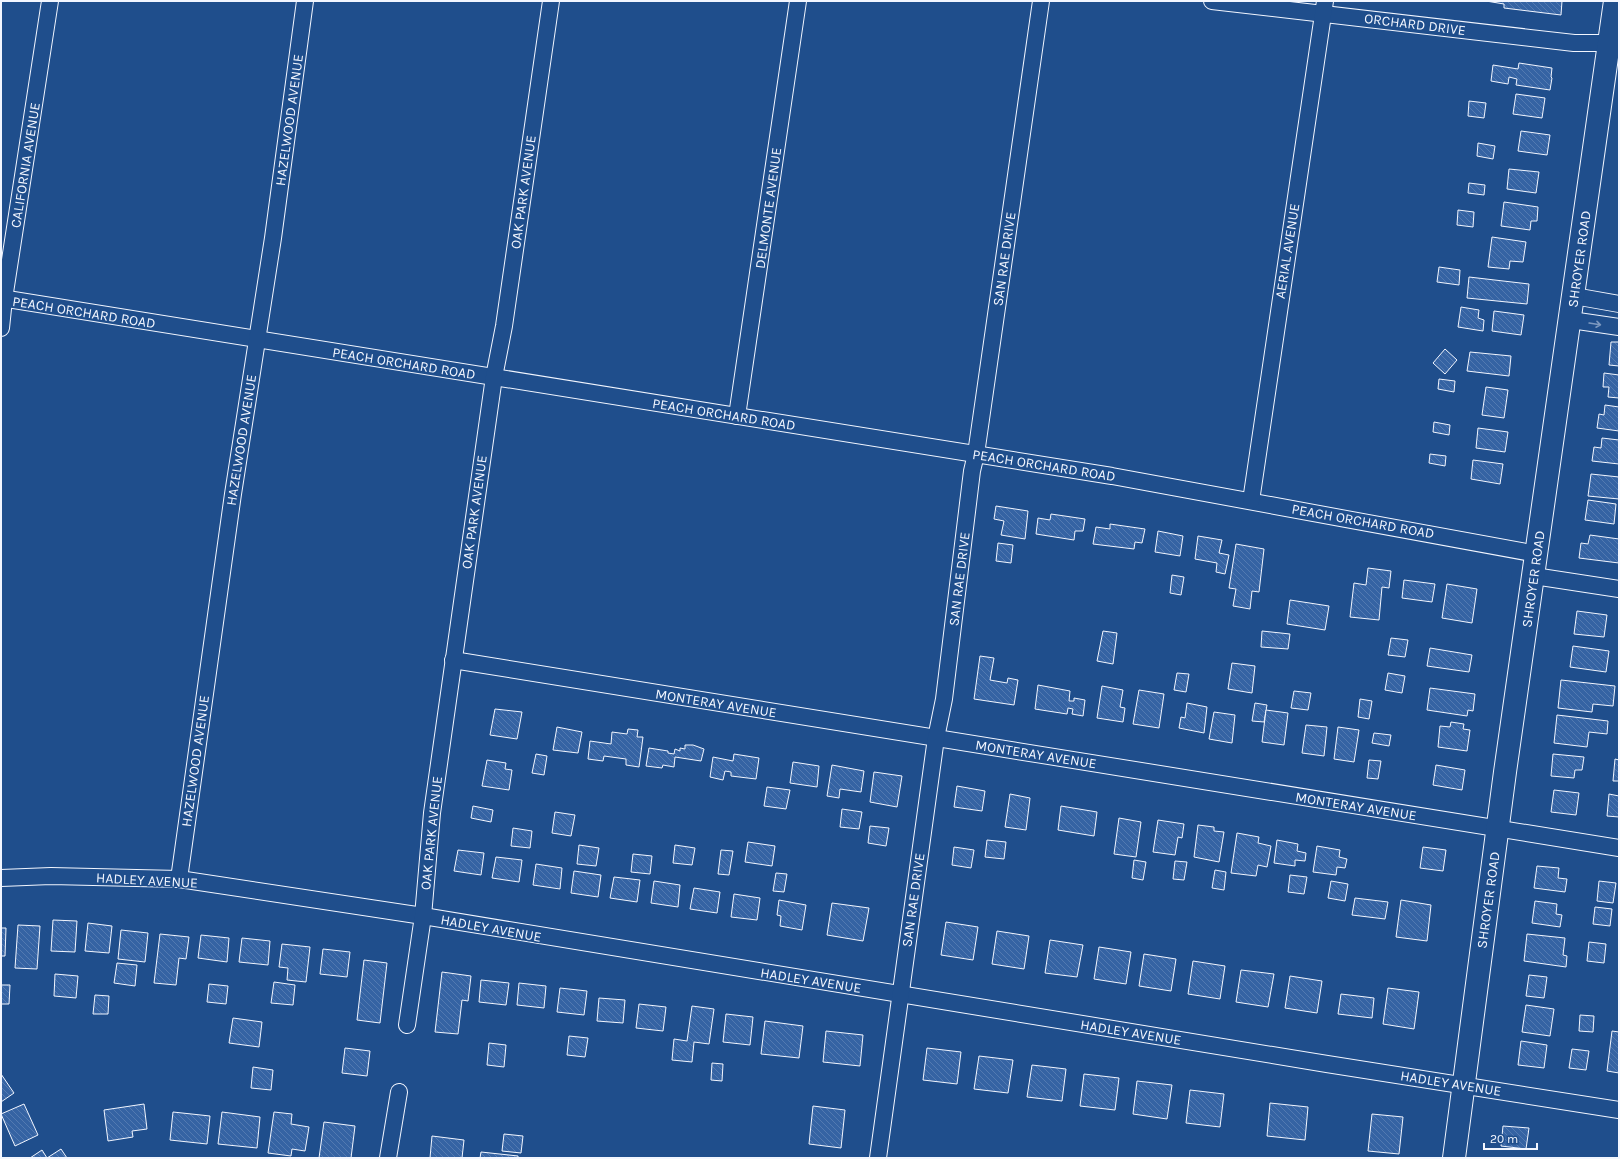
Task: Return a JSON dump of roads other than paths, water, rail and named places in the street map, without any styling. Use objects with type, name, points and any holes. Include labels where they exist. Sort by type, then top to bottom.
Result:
[{"type":"main road","name":"SHROYER ROAD","points":[[1454,1158],[1498,829],[1574,296],[1614,43],[1615,1]]},
{"type":"street","name":"CALIFORNIA AVENUE","points":[[1,328],[3,298],[50,1]]},
{"type":"street","name":"HAZELWOOD AVENUE","points":[[178,879],[233,494],[278,207],[305,1]]},
{"type":"street","name":"OAK PARK AVENUE","points":[[407,1025],[423,916],[432,813],[453,660],[494,377],[504,326],[551,1]]},
{"type":"street","name":"DELMONTE AVENUE","points":[[737,416],[798,1]]},
{"type":"street","name":"SAN RAE DRIVE","points":[[878,1158],[936,738],[944,699],[972,471],[976,454],[1041,1]]},
{"type":"street","name":"ORCHARD DRIVE","points":[[1212,1],[1324,7],[1574,43],[1614,43]]},
{"type":"street","name":"AERIAL AVENUE","points":[[1251,501],[1324,7]]},
{"type":"street","points":[[1574,296],[1619,304]]},
{"type":"street","name":"PEACH ORCHARD ROAD","points":[[3,298],[257,340],[1112,476],[1446,536],[1537,554]]},
{"type":"street","points":[[1571,320],[1619,328]]},
{"type":"street","points":[[1534,576],[1619,589]]},
{"type":"street","name":"MONTERAY AVENUE","points":[[453,660],[1619,848]]},
{"type":"street","name":"HADLEY AVENUE","points":[[1,878],[51,876],[178,879],[423,916],[1619,1110]]},
{"type":"street","points":[[388,1158],[399,1092]]}]
